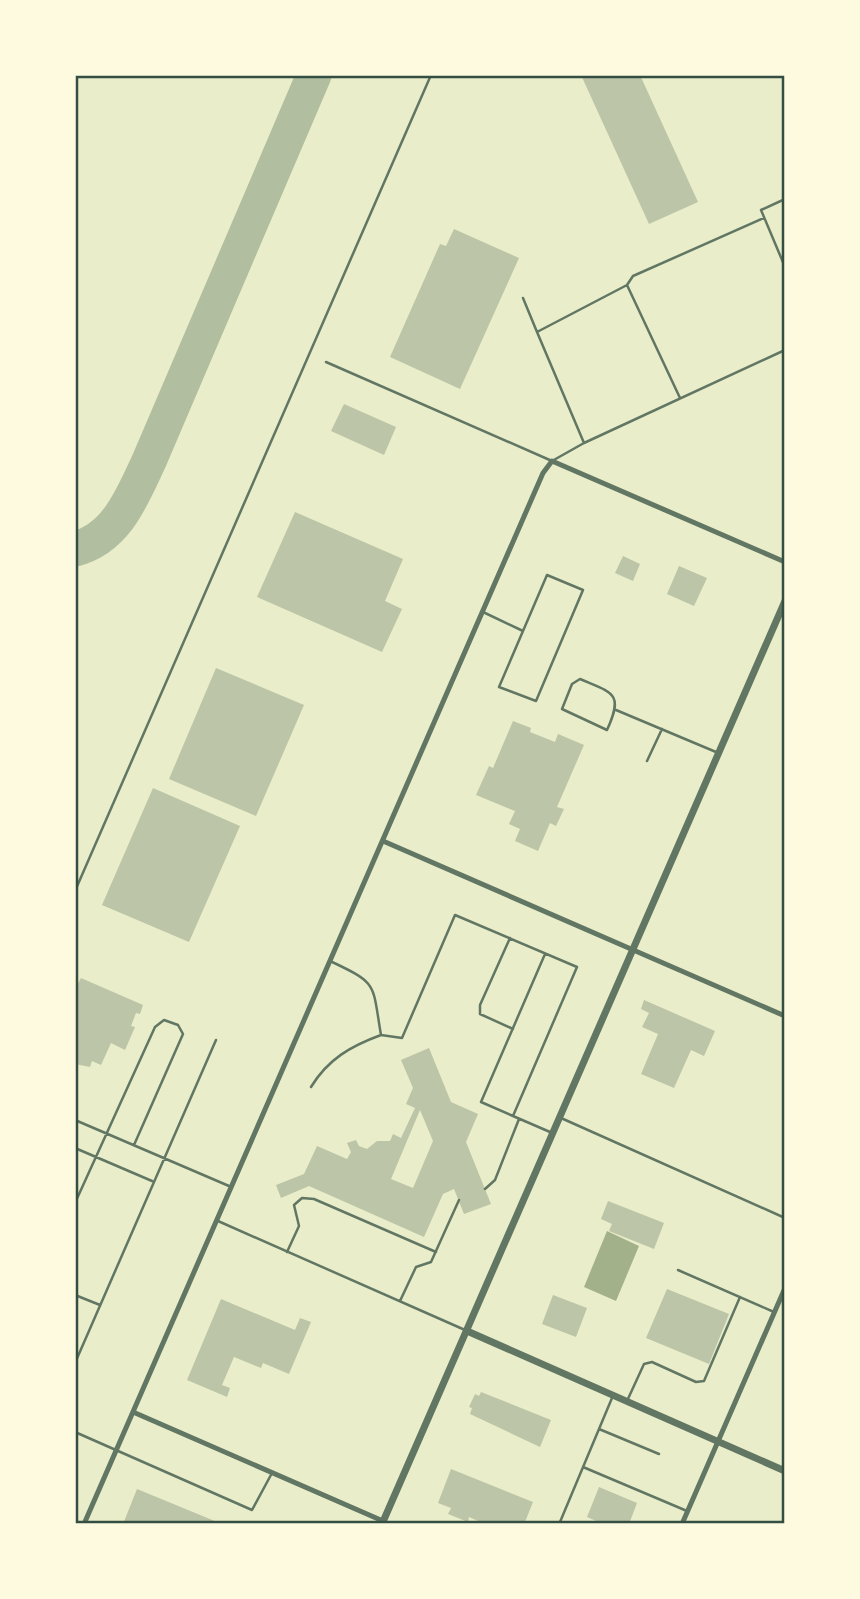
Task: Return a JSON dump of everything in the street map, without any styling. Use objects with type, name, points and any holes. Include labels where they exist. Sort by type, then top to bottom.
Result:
[{"type":"street","points":[[84,1524],[543,473],[552,461],[785,562]]},
{"type":"street","points":[[133,1412],[384,1523],[785,601]]},
{"type":"street","points":[[383,841],[785,1016]]},
{"type":"street","points":[[682,1524],[785,1288]]},
{"type":"street","points":[[467,1331],[785,1471]]},
{"type":"lane","points":[[75,891],[431,75]]},
{"type":"lane","points":[[785,199],[761,210],[785,267]]},
{"type":"lane","points":[[537,332],[627,285],[633,276],[764,218]]},
{"type":"lane","points":[[627,285],[680,398]]},
{"type":"lane","points":[[523,298],[583,443]]},
{"type":"lane","points":[[326,362],[552,461],[583,443],[785,350]]},
{"type":"lane","points":[[547,575],[583,590],[536,701],[499,687],[523,631],[547,575]]},
{"type":"lane","points":[[483,612],[523,631]]},
{"type":"lane","points":[[580,679],[608,691],[613,697],[616,710],[607,730],[562,709],[572,684],[580,679]]},
{"type":"lane","points":[[616,710],[718,753]]},
{"type":"lane","points":[[647,761],[662,729]]},
{"type":"lane","points":[[311,1087],[321,1071],[357,1044],[381,1035],[402,1038],[455,915],[576,967],[513,1116]]},
{"type":"lane","points":[[510,938],[481,1005],[480,1014],[513,1029]]},
{"type":"lane","points":[[545,954],[481,1102],[553,1133]]},
{"type":"lane","points":[[330,961],[365,978],[372,988],[381,1035]]},
{"type":"lane","points":[[75,1203],[155,1027],[164,1020],[178,1025],[183,1034],[134,1145]]},
{"type":"lane","points":[[75,1363],[216,1040]]},
{"type":"lane","points":[[560,1118],[785,1218]]},
{"type":"lane","points":[[485,1189],[495,1180],[519,1119]]},
{"type":"lane","points":[[75,1120],[233,1188]]},
{"type":"lane","points":[[75,1147],[154,1182]]},
{"type":"lane","points":[[287,1252],[299,1226],[294,1205],[302,1198],[314,1199],[436,1252]]},
{"type":"lane","points":[[400,1301],[416,1266],[431,1262],[459,1200]]},
{"type":"lane","points":[[218,1222],[467,1331]]},
{"type":"lane","points":[[678,1270],[774,1312]]},
{"type":"lane","points":[[75,1295],[100,1305]]},
{"type":"lane","points":[[627,1401],[644,1364],[652,1362],[696,1382],[704,1381],[740,1297]]},
{"type":"lane","points":[[564,1524],[560,1522],[613,1395]]},
{"type":"lane","points":[[599,1429],[659,1454]]},
{"type":"lane","points":[[75,1432],[252,1510],[272,1473]]},
{"type":"lane","points":[[583,1467],[687,1511]]},
{"type":"shaded area","points":[[607,1231],[639,1246],[616,1301],[584,1287]]},
{"type":"building","points":[[581,75],[640,75],[698,202],[649,224]]},
{"type":"building","points":[[454,229],[519,258],[460,389],[390,357],[440,244],[446,246]]},
{"type":"building","points":[[344,404],[396,427],[384,455],[331,431]]},
{"type":"building","points":[[295,512],[403,559],[385,601],[402,609],[382,652],[257,597]]},
{"type":"building","points":[[623,556],[640,564],[633,581],[615,573]]},
{"type":"building","points":[[679,566],[707,578],[694,606],[667,594]]},
{"type":"building","points":[[216,668],[304,705],[256,816],[169,779]]},
{"type":"building","points":[[513,721],[531,728],[530,732],[555,742],[558,734],[584,745],[557,807],[564,809],[556,826],[550,823],[538,851],[515,841],[520,829],[509,824],[515,811],[476,795],[489,766],[493,768]]},
{"type":"building","points":[[153,788],[240,826],[189,942],[102,905]]},
{"type":"building","points":[[81,978],[143,1005],[140,1014],[136,1013],[131,1026],[135,1027],[125,1050],[111,1043],[101,1065],[92,1061],[90,1067],[75,1064],[75,984],[77,985]]},
{"type":"building","points":[[644,1000],[715,1031],[704,1056],[691,1050],[674,1088],[641,1074],[658,1034],[642,1027],[649,1013],[641,1009]]},
{"type":"building","points":[[429,1048],[451,1102],[478,1114],[466,1142],[491,1204],[464,1214],[454,1189],[443,1194],[424,1237],[309,1186],[281,1198],[276,1185],[304,1174],[317,1146],[347,1159],[351,1152],[347,1143],[356,1140],[359,1146],[367,1149],[377,1141],[390,1141],[393,1134],[401,1138],[415,1108],[406,1104],[413,1088],[401,1060]],"holes":[[[420,1110],[433,1141],[413,1188],[391,1179]]]},
{"type":"building","points":[[608,1201],[664,1223],[654,1249],[609,1231],[612,1224],[601,1219]]},
{"type":"building","points":[[667,1289],[729,1314],[709,1364],[646,1338]]},
{"type":"building","points":[[553,1295],[587,1308],[576,1337],[542,1324]]},
{"type":"building","points":[[221,1299],[295,1330],[300,1318],[311,1322],[289,1374],[263,1363],[261,1368],[234,1357],[222,1385],[230,1388],[227,1397],[187,1380]]},
{"type":"building","points":[[481,1392],[551,1420],[540,1447],[470,1414],[472,1408],[469,1407],[475,1394],[479,1396]]},
{"type":"building","points":[[451,1469],[533,1502],[525,1522],[530,1524],[485,1524],[469,1517],[468,1522],[448,1514],[451,1508],[438,1503]]},
{"type":"building","points":[[599,1487],[637,1503],[629,1524],[603,1524],[587,1517]]},
{"type":"building","points":[[137,1489],[222,1524],[123,1524]]},
{"type":"taxiway","points":[[75,549],[102,536],[129,502],[314,75]]}]
